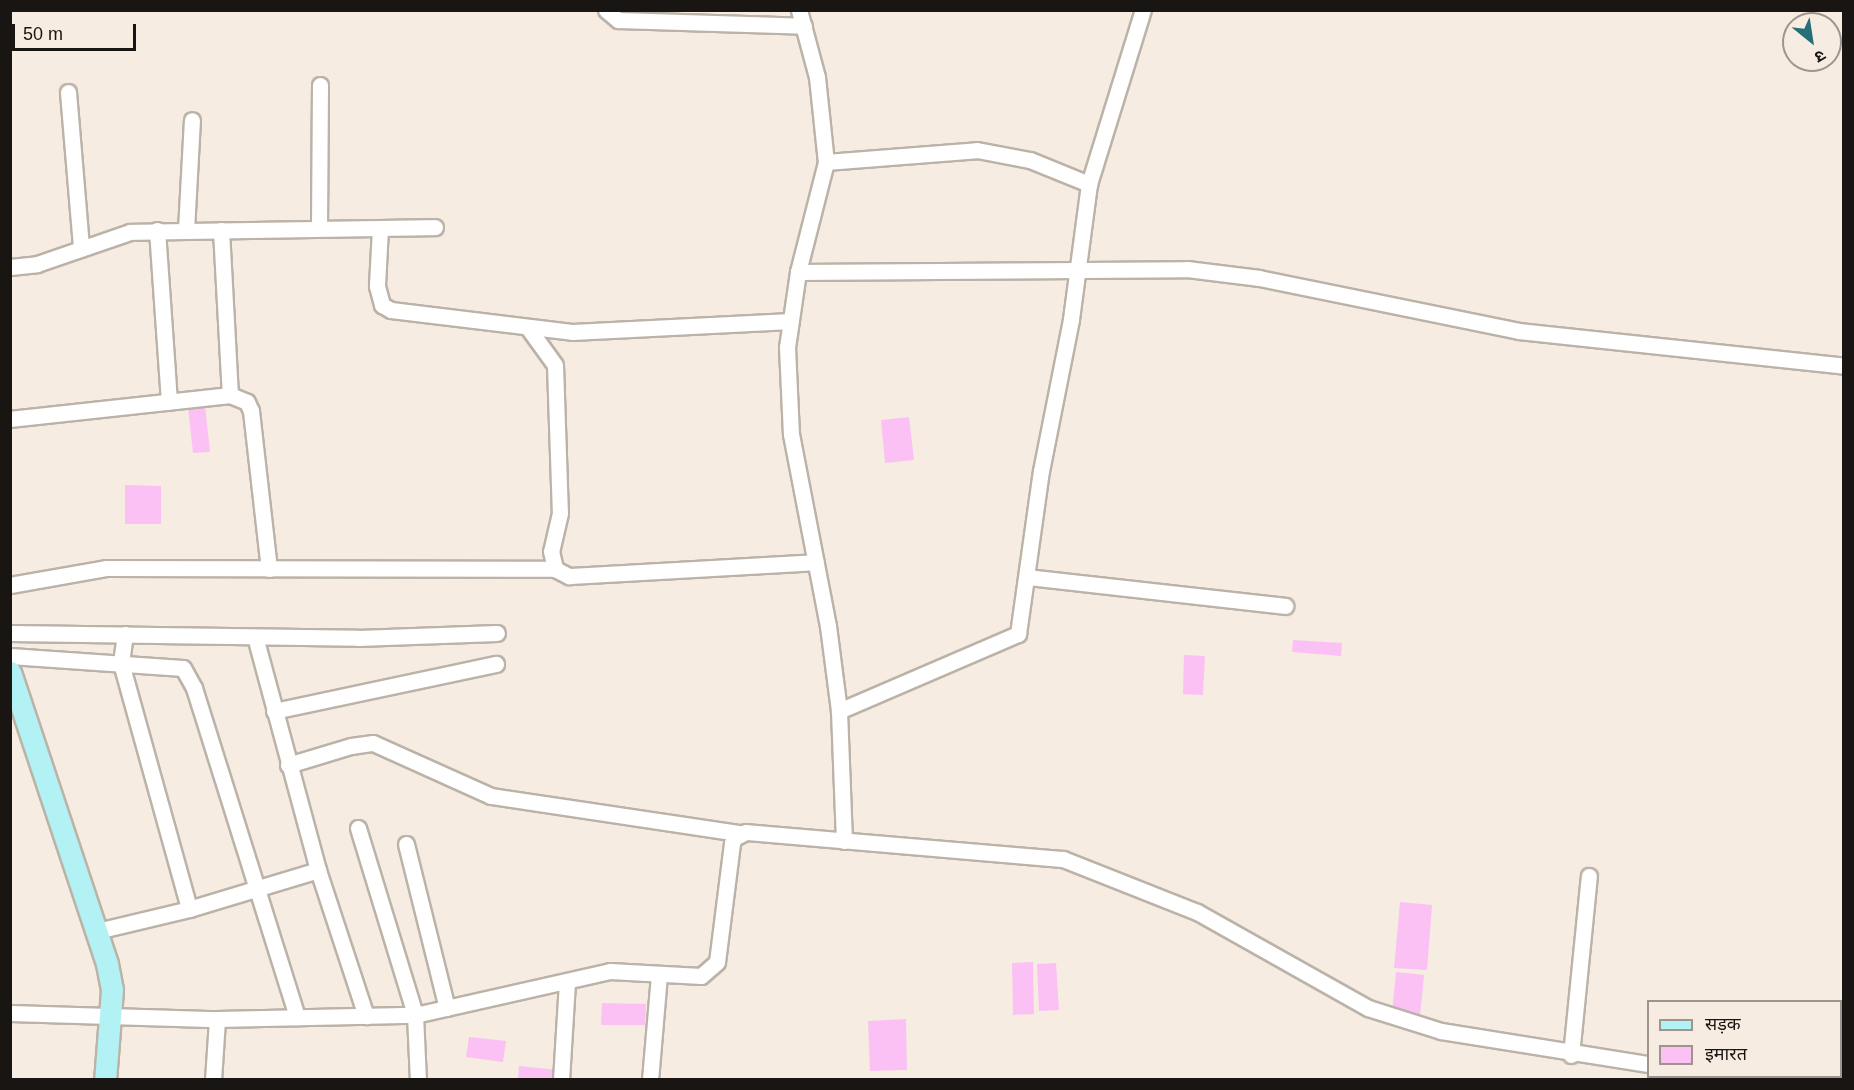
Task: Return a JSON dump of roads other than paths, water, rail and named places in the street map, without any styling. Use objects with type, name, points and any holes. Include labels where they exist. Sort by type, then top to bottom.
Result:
[{"type":"street","points":[[606,10],[618,20],[804,26]]},
{"type":"street","points":[[799,10],[817,77],[826,162],[798,272],[787,347],[790,434],[816,562],[839,711],[844,841]]},
{"type":"street","points":[[839,711],[1009,640],[1018,634],[1022,622],[1041,471],[1071,319],[1089,184],[1143,10]]},
{"type":"street","points":[[320,85],[320,228]]},
{"type":"street","points":[[68,92],[81,248]]},
{"type":"street","points":[[186,230],[192,120]]},
{"type":"street","points":[[826,162],[977,150],[1030,160],[1089,184]]},
{"type":"street","points":[[10,267],[38,264],[112,236],[157,230],[435,227]]},
{"type":"street","points":[[380,228],[376,286],[382,305],[391,310],[529,329],[572,332],[791,321]]},
{"type":"street","points":[[157,230],[169,402]]},
{"type":"street","points":[[221,230],[230,395]]},
{"type":"street","points":[[798,272],[1155,268],[1218,273],[1519,331],[1844,366]]},
{"type":"street","points":[[529,329],[555,365],[560,513],[551,551],[555,569]]},
{"type":"street","points":[[10,419],[230,395],[250,405],[269,569]]},
{"type":"street","points":[[10,585],[106,568],[555,569],[569,576],[816,562]]},
{"type":"street","points":[[1027,577],[1285,606]]},
{"type":"street","points":[[10,633],[358,638],[497,633]]},
{"type":"street","points":[[125,634],[122,663],[189,909]]},
{"type":"street","points":[[255,637],[318,870],[366,1016]]},
{"type":"street","points":[[10,656],[169,664],[183,668],[190,679],[297,1017]]},
{"type":"street","points":[[274,711],[496,664]]},
{"type":"street","points":[[10,672],[98,931],[112,990],[112,1014],[105,1080]]},
{"type":"street","points":[[288,765],[351,746],[373,743],[491,796],[739,833],[1063,859],[1197,912],[1368,1008],[1441,1031],[1570,1055],[1647,1064]]},
{"type":"street","points":[[358,828],[415,1016],[418,1080]]},
{"type":"street","points":[[10,1012],[217,1019],[415,1016],[610,970],[702,976],[717,962],[732,843],[739,833]]},
{"type":"street","points":[[406,844],[447,1008]]},
{"type":"street","points":[[98,931],[189,909],[318,870]]},
{"type":"street","points":[[1570,1055],[1589,876]]},
{"type":"street","points":[[650,1080],[659,974]]},
{"type":"street","points":[[561,1080],[567,981]]},
{"type":"street","points":[[213,1080],[217,1019]]}]
